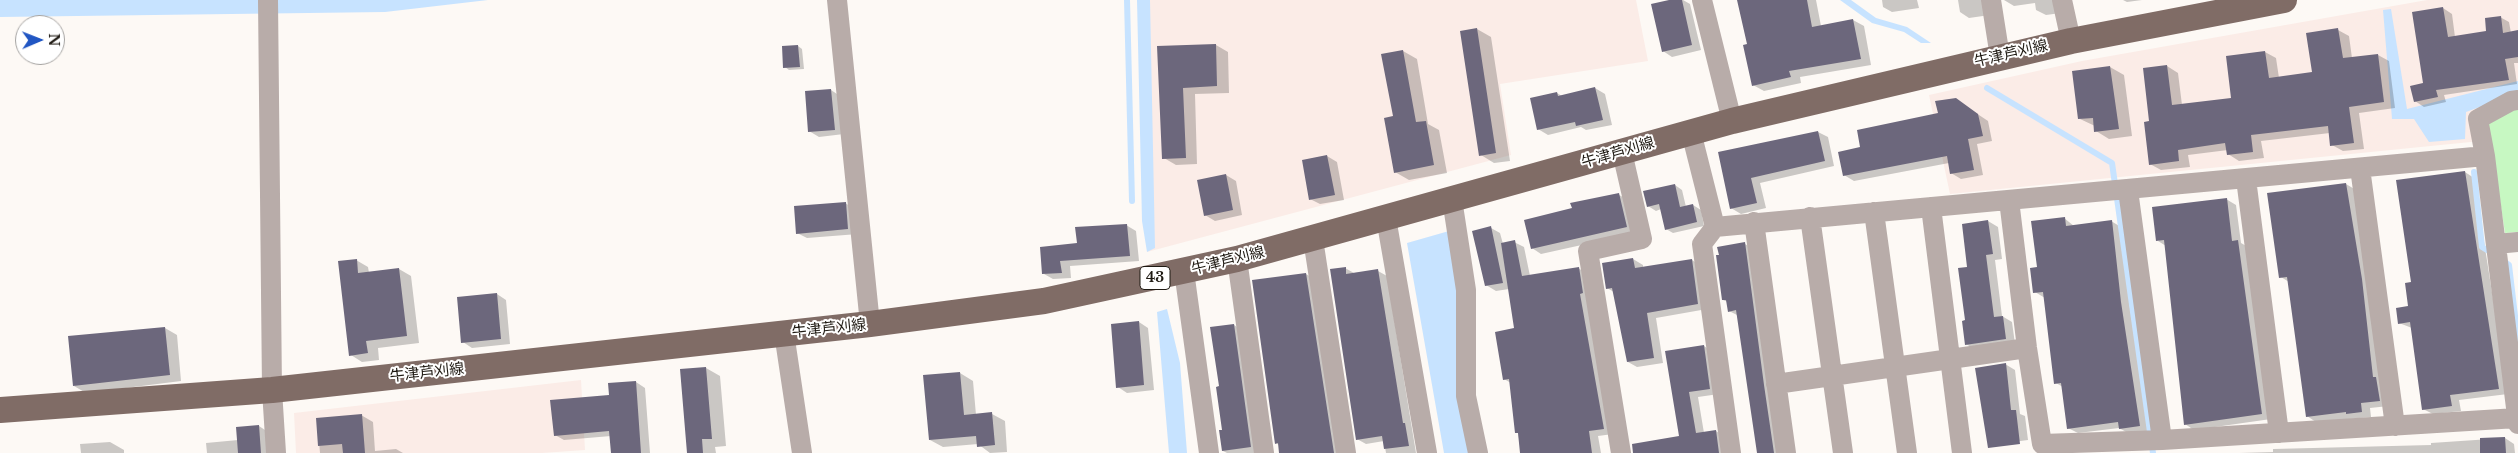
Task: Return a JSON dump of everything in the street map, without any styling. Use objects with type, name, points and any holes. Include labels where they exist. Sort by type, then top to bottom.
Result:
[{"type":"main road","name":"牛津芦刈線","points":[[0,410],[272,390],[870,324],[1044,301],[1237,260],[1732,121],[2070,40],[2284,0]]},
{"type":"street","points":[[268,0],[272,390],[276,453]]},
{"type":"street","points":[[837,0],[870,324]]},
{"type":"street","points":[[1702,0],[1732,121]]},
{"type":"street","points":[[1991,0],[2000,57]]},
{"type":"street","points":[[2062,0],[2070,40]]},
{"type":"street","points":[[2009,200],[2027,348],[2042,444],[2518,421],[2497,265],[2485,156],[2478,119],[2511,101],[2518,100]]},
{"type":"street","points":[[1691,132],[1715,227]]},
{"type":"street","points":[[1621,453],[1588,251],[1642,239],[1622,152]]},
{"type":"street","points":[[1731,453],[1702,244],[1715,227],[2485,156]]},
{"type":"street","points":[[2360,168],[2395,426]]},
{"type":"street","points":[[2246,179],[2279,433]]},
{"type":"street","points":[[2120,191],[2154,440]]},
{"type":"street","points":[[1452,199],[1466,290],[1466,396],[1478,453]]},
{"type":"street","points":[[1931,207],[1962,453]]},
{"type":"street","points":[[1874,212],[1906,453]]},
{"type":"street","points":[[1386,218],[1428,453]]},
{"type":"street","points":[[1810,218],[1843,453]]},
{"type":"street","points":[[1754,222],[1786,453]]},
{"type":"street","points":[[1313,238],[1346,453]]},
{"type":"street","points":[[2496,244],[2518,242]]},
{"type":"street","points":[[1237,260],[1264,453]]},
{"type":"street","points":[[1184,271],[1209,453]]},
{"type":"street","points":[[784,333],[802,453]]},
{"type":"street","points":[[1776,384],[2027,348]]},
{"type":"shaded area","points":[[1142,0],[1636,0],[1648,61],[1500,84],[1511,155],[1147,252]]},
{"type":"shaded area","points":[[2427,0],[2518,0],[2518,108],[2491,140],[1950,194],[1929,95],[2082,61]]},
{"type":"shaded area","points":[[581,380],[585,450],[542,453],[296,453],[294,413]]},
{"type":"green space","points":[[2518,108],[2518,232],[2505,233],[2488,121]]},
{"type":"water","points":[[0,0],[488,0],[385,12],[65,16],[15,15],[15,17],[0,17]]},
{"type":"water","points":[[1137,0],[1150,0],[1155,248],[1147,252],[1142,221]]},
{"type":"water","points":[[1840,0],[1851,0],[1876,18],[1907,27],[1931,43],[1921,43],[1904,32],[1872,23]]},
{"type":"water","points":[[2391,9],[2407,109],[2518,81],[2518,93],[2466,112],[2465,139],[2429,142],[2414,119],[2392,119],[2383,10]]},
{"type":"water","points":[[1449,231],[1458,289],[1468,453],[1444,453],[1407,243]]},
{"type":"water","points":[[1167,309],[1180,363],[1187,453],[1169,453],[1157,312]]},
{"type":"building","points":[[1669,0],[1682,0],[1692,45],[1662,52],[1651,4]]},
{"type":"building","points":[[1737,0],[1807,0],[1812,27],[1853,19],[1861,59],[1789,71],[1791,77],[1752,86],[1743,45],[1747,44]]},
{"type":"building","points":[[2443,7],[2448,37],[2486,31],[2485,18],[2501,16],[2503,33],[2518,30],[2518,57],[2505,59],[2509,80],[2436,90],[2438,97],[2414,102],[2410,86],[2423,83],[2412,12]]},
{"type":"building","points":[[1477,28],[1496,153],[1479,156],[1460,31]]},
{"type":"building","points":[[2338,28],[2343,58],[2378,54],[2384,102],[2349,107],[2354,143],[2330,146],[2328,126],[2251,135],[2253,152],[2227,155],[2225,143],[2178,150],[2179,161],[2149,165],[2144,122],[2149,121],[2143,68],[2167,65],[2172,105],[2231,98],[2226,56],[2265,51],[2269,78],[2312,72],[2306,33]]},
{"type":"building","points":[[1216,44],[1217,86],[1183,88],[1186,158],[1162,159],[1157,46]]},
{"type":"building","points":[[798,45],[800,67],[783,68],[782,46]]},
{"type":"building","points":[[1403,50],[1416,122],[1426,121],[1434,165],[1394,173],[1384,118],[1393,116],[1381,54]]},
{"type":"building","points":[[2110,66],[2119,129],[2094,132],[2093,118],[2078,119],[2072,71]]},
{"type":"building","points":[[1595,87],[1603,120],[1576,126],[1575,122],[1537,130],[1530,98],[1557,92],[1558,96]]},
{"type":"building","points":[[831,89],[835,130],[808,132],[805,91]]},
{"type":"building","points":[[1956,98],[1978,114],[1983,136],[1968,139],[1974,170],[1950,174],[1947,156],[1843,176],[1838,152],[1860,147],[1857,130],[1938,113],[1935,101]]},
{"type":"building","points":[[1818,131],[1825,161],[1751,178],[1757,203],[1730,209],[1718,152]]},
{"type":"building","points":[[1327,155],[1335,195],[1309,200],[1302,160]]},
{"type":"building","points":[[2465,171],[2499,389],[2450,395],[2452,406],[2422,410],[2410,322],[2398,324],[2396,308],[2408,306],[2405,283],[2411,282],[2396,180]]},
{"type":"building","points":[[1226,174],[1233,210],[1204,216],[1197,180]]},
{"type":"building","points":[[2346,183],[2362,279],[2373,377],[2376,377],[2380,401],[2361,403],[2362,412],[2306,417],[2287,277],[2279,278],[2267,193]]},
{"type":"building","points":[[1675,184],[1680,207],[1693,204],[1697,222],[1665,230],[1659,204],[1647,207],[1643,191]]},
{"type":"building","points":[[1619,193],[1627,227],[1531,249],[1524,220],[1572,208],[1570,203]]},
{"type":"building","points":[[2227,198],[2232,241],[2238,240],[2262,414],[2184,425],[2164,240],[2156,241],[2152,207]]},
{"type":"building","points":[[846,202],[848,229],[796,234],[794,206]]},
{"type":"building","points":[[2065,217],[2066,226],[2112,220],[2121,302],[2140,426],[2119,429],[2118,422],[2067,429],[2061,383],[2054,384],[2043,292],[2033,293],[2030,268],[2037,267],[2031,221]]},
{"type":"building","points":[[1988,220],[1993,254],[1986,255],[1994,317],[2003,316],[2006,339],[1965,345],[1962,321],[1965,320],[1958,268],[1967,267],[1962,224]]},
{"type":"building","points":[[1127,224],[1130,256],[1060,261],[1062,273],[1042,274],[1040,247],[1077,243],[1075,227]]},
{"type":"building","points":[[1491,226],[1503,283],[1485,286],[1472,231]]},
{"type":"building","points":[[1515,240],[1522,276],[1579,267],[1583,293],[1580,294],[1604,429],[1589,431],[1592,453],[1520,453],[1518,433],[1515,433],[1509,379],[1503,380],[1495,332],[1514,328],[1501,243]]},
{"type":"building","points":[[1745,242],[1774,453],[1757,453],[1736,310],[1728,312],[1726,300],[1722,300],[1716,255],[1719,255],[1717,247]]},
{"type":"building","points":[[1633,258],[1635,268],[1692,259],[1698,304],[1647,313],[1654,358],[1627,362],[1612,288],[1606,289],[1602,263]]},
{"type":"building","points":[[357,259],[358,273],[399,268],[407,336],[366,341],[368,353],[349,356],[338,261]]},
{"type":"building","points":[[1346,267],[1346,274],[1378,269],[1403,423],[1405,423],[1409,446],[1384,449],[1382,436],[1356,440],[1330,269]]},
{"type":"building","points":[[1306,273],[1334,453],[1279,453],[1278,443],[1275,444],[1252,280]]},
{"type":"building","points":[[497,293],[501,339],[461,343],[457,297]]},
{"type":"building","points":[[1139,321],[1144,385],[1116,388],[1111,324]]},
{"type":"building","points":[[1234,324],[1251,447],[1222,451],[1219,430],[1222,430],[1216,387],[1219,386],[1210,327]]},
{"type":"building","points":[[165,327],[170,375],[73,386],[68,336]]},
{"type":"building","points":[[1704,345],[1710,389],[1689,392],[1696,433],[1716,430],[1719,453],[1633,453],[1632,444],[1679,436],[1665,351]]},
{"type":"building","points":[[2006,363],[2011,410],[2016,410],[2020,444],[1988,448],[1975,368]]},
{"type":"building","points":[[706,367],[712,439],[702,439],[703,453],[687,453],[680,369]]},
{"type":"building","points":[[960,372],[964,415],[992,412],[995,445],[977,447],[976,436],[929,440],[923,375]]},
{"type":"building","points":[[636,381],[641,453],[611,453],[609,431],[554,436],[550,400],[609,395],[608,383]]},
{"type":"building","points":[[362,414],[365,453],[343,453],[342,444],[318,446],[316,418]]},
{"type":"building","points":[[259,425],[261,453],[238,453],[236,427]]},
{"type":"building","points":[[2505,437],[2506,453],[2480,453],[2480,438]]},
{"type":"waterway","points":[[1127,0],[1132,201]]},
{"type":"waterway","points":[[1987,88],[2112,163],[2153,453]]},
{"type":"waterway","points":[[2474,172],[2482,247],[2492,253]]},
{"type":"waterway","points":[[2502,260],[2509,265],[2518,341]]}]
